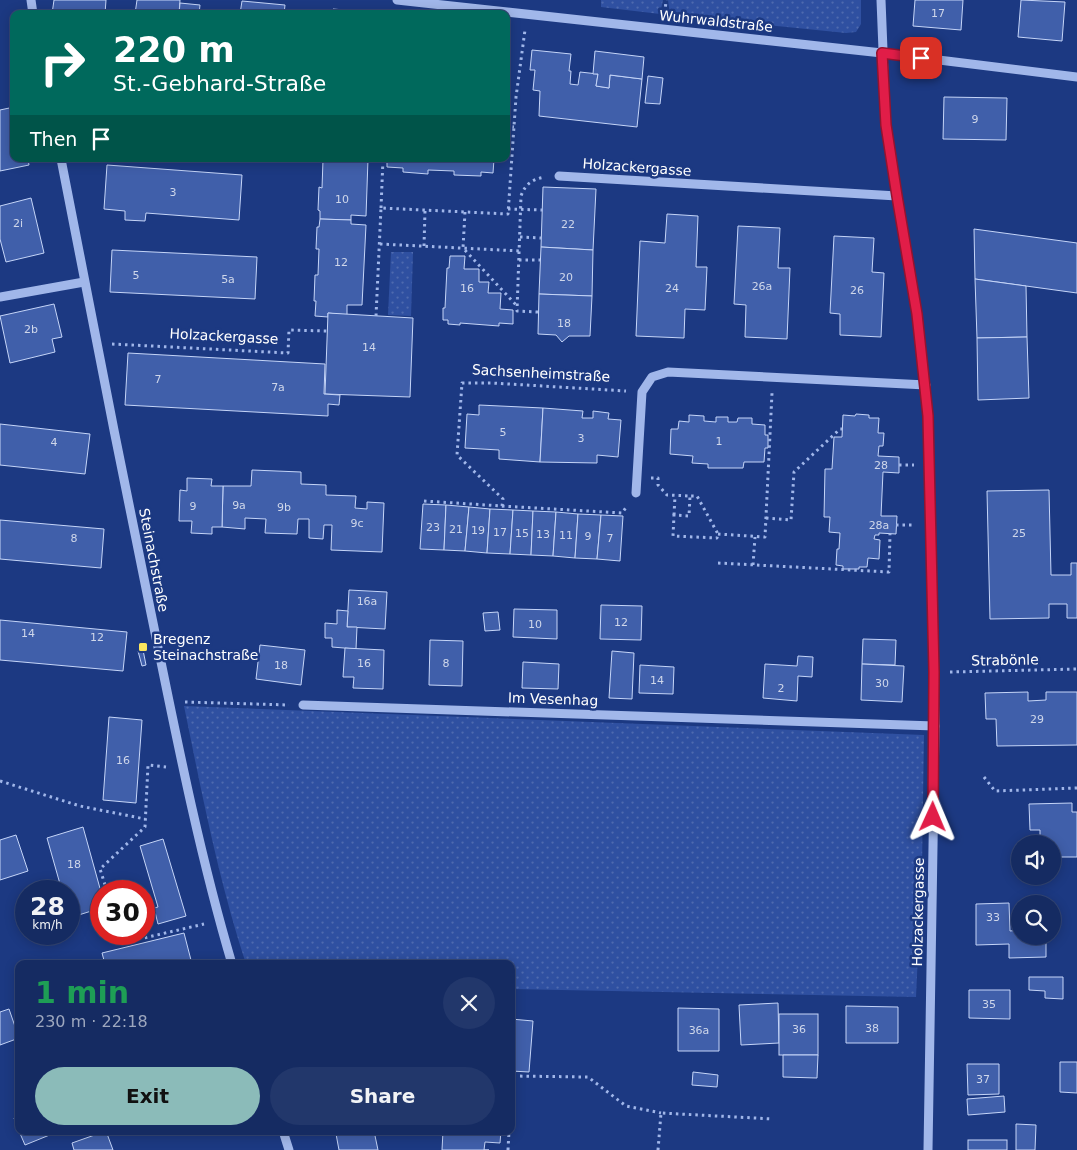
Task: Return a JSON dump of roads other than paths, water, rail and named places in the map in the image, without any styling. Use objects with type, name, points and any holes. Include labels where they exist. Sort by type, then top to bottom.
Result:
[{"type":"street","name":"Wuhrwaldstraße","points":[[397,0],[490,10]]},
{"type":"street","name":"Holzackergasse","points":[[881,0],[886,125],[917,314],[928,416],[935,726],[928,1150]]},
{"type":"street","name":"Wuhrwaldstraße","points":[[510,12],[882,53],[1077,77]]},
{"type":"street","name":"Steinachstraße","points":[[62,162],[84,282],[184,768],[219,920],[231,960]]},
{"type":"street","name":"Holzackergasse","points":[[559,176],[897,196]]},
{"type":"street","points":[[0,298],[84,282]]},
{"type":"street","points":[[636,493],[642,392],[652,377],[668,372],[926,385]]},
{"type":"street","name":"Im Vesenhag","points":[[303,706],[935,726]]},
{"type":"street","points":[[284,1135],[289,1150]]},
{"type":"place","name":"Bregenz Steinachstraße","points":[[143,647]]}]
